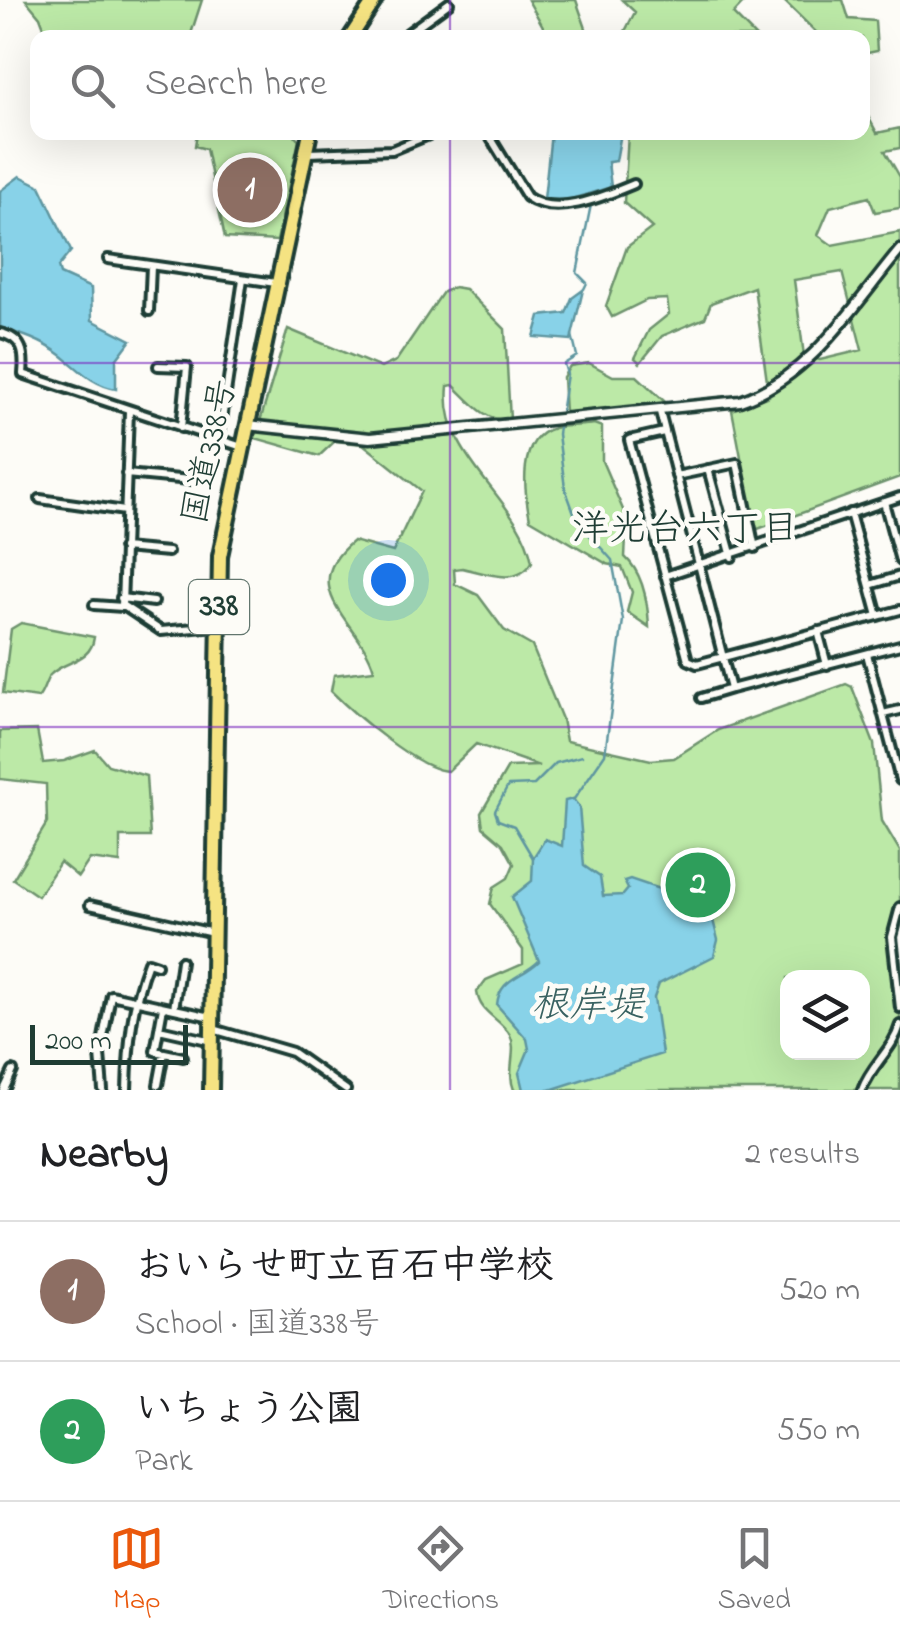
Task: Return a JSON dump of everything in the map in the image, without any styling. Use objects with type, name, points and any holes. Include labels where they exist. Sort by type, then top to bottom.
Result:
[{"type":"highway","points":[[360,30],[375,0]]},
{"type":"highway","name":"国道338号","points":[[211,1090],[222,545],[308,140]]},
{"type":"street","points":[[411,30],[448,2]]},
{"type":"street","points":[[306,153],[392,150],[416,140]]},
{"type":"street","points":[[492,140],[528,197],[537,204],[588,200],[634,184]]},
{"type":"street","points":[[248,425],[370,438],[740,401],[777,386],[810,358],[900,250]]},
{"type":"street","points":[[108,259],[278,283]]},
{"type":"street","points":[[149,311],[151,266]]},
{"type":"street","points":[[220,440],[244,279]]},
{"type":"street","points":[[0,334],[18,340],[23,349],[23,374],[242,447]]},
{"type":"street","points":[[158,366],[188,367],[181,428]]},
{"type":"street","points":[[122,602],[128,411]]},
{"type":"street","points":[[660,412],[732,689]]},
{"type":"street","points":[[664,432],[628,440],[688,660],[697,664],[900,610]]},
{"type":"street","points":[[676,476],[737,462],[755,548]]},
{"type":"street","points":[[708,469],[732,557]]},
{"type":"street","points":[[126,474],[190,480]]},
{"type":"street","points":[[665,576],[732,557],[900,496]]},
{"type":"street","points":[[40,499],[125,511]]},
{"type":"street","points":[[884,502],[900,561]]},
{"type":"street","points":[[850,513],[878,616]]},
{"type":"street","points":[[124,548],[168,552]]},
{"type":"street","points":[[870,585],[900,576]]},
{"type":"street","points":[[122,602],[160,631],[219,626]]},
{"type":"street","points":[[94,606],[154,602]]},
{"type":"street","points":[[818,632],[826,665]]},
{"type":"street","points":[[702,698],[899,646],[900,656]]},
{"type":"street","points":[[867,654],[900,780]]},
{"type":"street","points":[[883,714],[900,710]]},
{"type":"street","points":[[90,906],[213,932]]},
{"type":"street","points":[[900,906],[892,928],[900,1008]]},
{"type":"street","points":[[174,1009],[181,961]]},
{"type":"street","points":[[127,1090],[136,1001],[148,962],[157,965]]},
{"type":"street","points":[[103,1090],[100,1054],[111,995],[174,1009],[212,1029],[292,1052],[346,1090]]},
{"type":"street","points":[[163,1007],[155,1051],[183,1057]]},
{"type":"street","points":[[862,1090],[872,1066],[891,1046],[900,1026]]},
{"type":"street","points":[[159,1030],[212,1029]]},
{"type":"street","points":[[158,1085],[164,1053]]},
{"type":"street","points":[[4,1090],[13,1071]]},
{"type":"green space","points":[[26,0],[202,0],[192,30],[45,30]]},
{"type":"green space","points":[[528,0],[576,0],[587,30],[545,30]]},
{"type":"green space","points":[[622,0],[746,0],[733,14],[749,30],[626,30],[635,12]]},
{"type":"green space","points":[[783,0],[843,0],[849,19],[875,21],[877,51],[870,52],[870,30],[814,30]]},
{"type":"green space","points":[[870,120],[877,133],[900,128],[900,148],[885,151],[900,177],[900,208],[875,212],[869,197],[830,207],[818,235],[832,245],[900,232],[900,477],[755,530],[732,410],[769,396],[754,287],[711,303],[705,318],[662,336],[640,363],[635,358],[649,330],[669,314],[667,299],[647,300],[612,317],[606,306],[627,247],[652,228],[624,203],[628,140],[870,140]],"holes":[[[842,272],[862,350],[820,360],[804,356],[794,280]]]},
{"type":"green space","points":[[196,140],[299,140],[277,241],[225,238],[206,149],[195,146]]},
{"type":"green space","points":[[454,287],[465,289],[505,329],[510,420],[485,414],[453,385],[448,386],[449,412],[468,457],[513,517],[532,562],[526,570],[510,576],[454,569],[455,584],[478,595],[504,630],[532,646],[562,719],[566,741],[651,760],[674,758],[718,730],[846,684],[852,687],[874,744],[882,821],[900,851],[900,904],[890,930],[900,1006],[900,1090],[514,1090],[510,1035],[486,1011],[477,992],[486,980],[523,964],[523,950],[490,904],[494,887],[508,878],[514,864],[503,844],[483,827],[481,813],[508,767],[539,766],[476,744],[448,771],[435,768],[386,739],[331,691],[334,675],[374,670],[330,591],[329,575],[336,559],[353,541],[393,552],[422,491],[363,444],[335,441],[319,456],[255,438],[288,329],[381,368],[396,361],[443,292]]},
{"type":"green space","points":[[589,363],[613,376],[637,376],[664,401],[660,406],[565,413],[563,377],[570,366]]},
{"type":"green space","points":[[594,424],[602,427],[602,461],[627,519],[625,557],[640,580],[649,627],[627,612],[632,592],[622,567],[607,564],[530,519],[526,467],[534,442],[554,428]]},
{"type":"green space","points":[[21,623],[94,637],[88,652],[50,675],[38,698],[3,693],[11,629]]},
{"type":"green space","points":[[37,730],[43,763],[64,761],[95,750],[108,765],[146,776],[150,837],[120,837],[120,863],[90,859],[78,877],[60,862],[38,896],[13,879],[47,823],[46,784],[0,779],[0,731]]},
{"type":"water","points":[[550,140],[620,140],[616,161],[608,162],[611,187],[568,200],[544,199]]},
{"type":"water","points":[[20,176],[40,186],[71,251],[58,267],[60,274],[91,288],[92,320],[131,340],[116,360],[116,389],[93,380],[47,346],[0,328],[0,191]]},
{"type":"water","points":[[583,290],[571,340],[534,337],[540,316],[566,313],[572,298]]},
{"type":"water","name":"根岸堤","points":[[573,799],[579,807],[584,866],[600,877],[603,896],[623,895],[628,889],[624,881],[630,879],[677,895],[713,920],[718,940],[714,956],[659,984],[654,998],[662,1054],[550,1090],[523,1090],[519,1073],[529,1049],[527,1039],[497,1005],[502,989],[539,961],[512,897],[532,881],[533,858],[545,839],[562,846],[565,801]]},
{"type":"waterway","points":[[584,289],[587,283],[577,273],[593,195]]},
{"type":"waterway","points":[[572,335],[577,356],[564,364],[567,374],[558,434],[565,488],[577,521],[612,560],[623,620],[605,754],[574,799]]},
{"type":"waterway","points":[[533,858],[514,826],[498,820],[495,811],[508,786],[534,785],[556,763],[582,756]]},
{"type":"place","name":"おいらせ町立百石中学校","points":[[250,190]]},
{"type":"place","name":"いちょう公園","points":[[698,885]]},
{"type":"district","name":"洋光台六丁目","points":[[685,531]]}]
